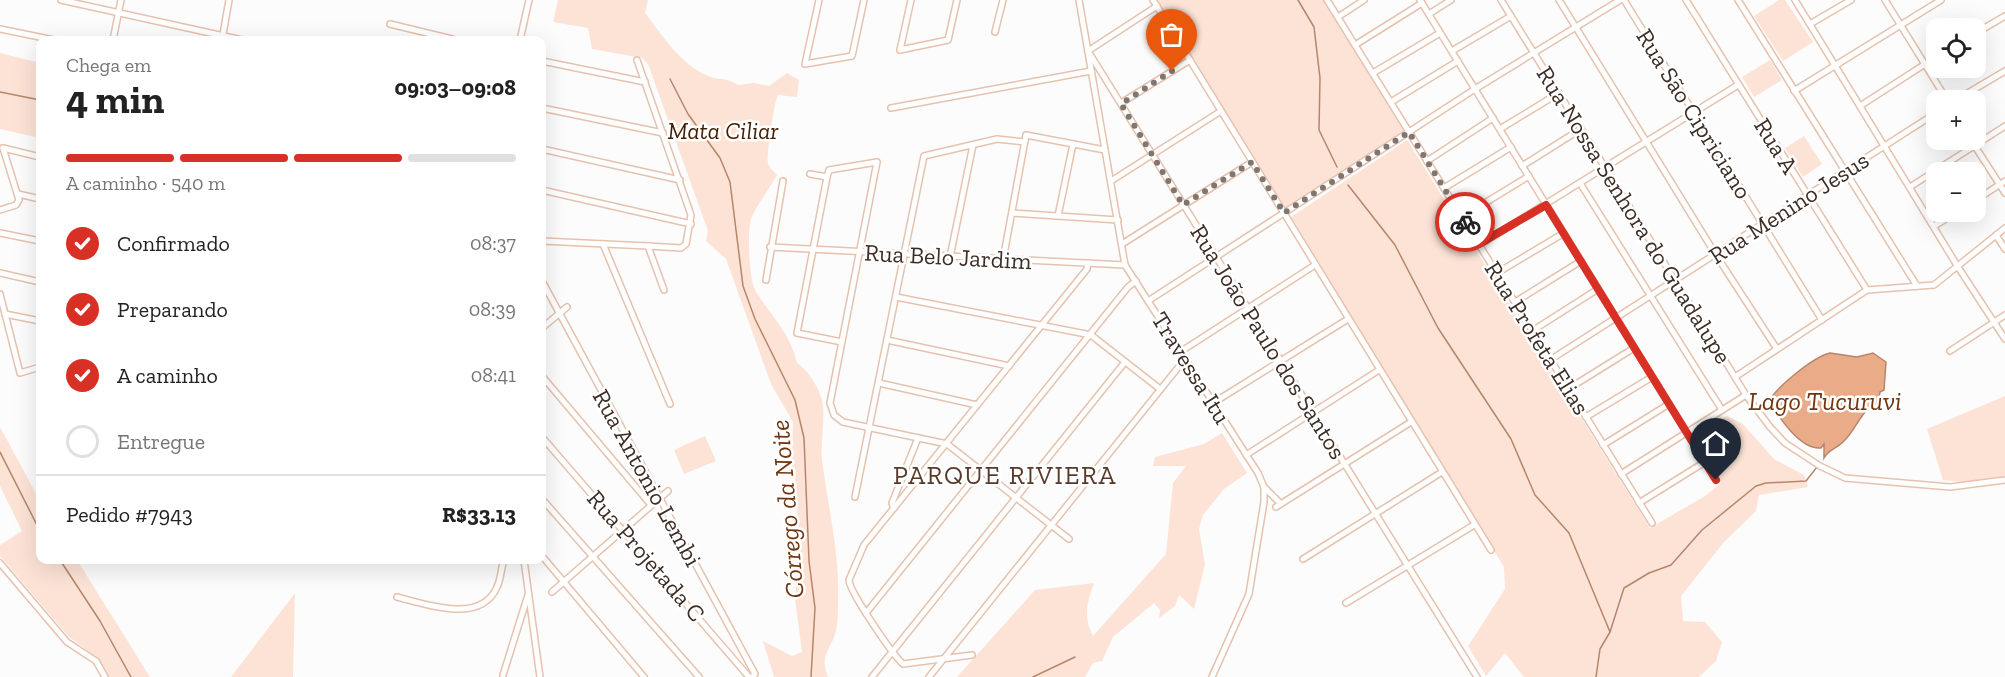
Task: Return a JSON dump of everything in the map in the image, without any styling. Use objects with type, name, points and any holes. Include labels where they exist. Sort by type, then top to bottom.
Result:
[{"type":"street","points":[[61,0],[214,36]]},
{"type":"street","points":[[114,36],[121,0]]},
{"type":"street","points":[[222,36],[230,0]]},
{"type":"street","points":[[521,36],[529,0]]},
{"type":"street","points":[[819,0],[805,64],[852,56],[864,0]]},
{"type":"street","points":[[911,0],[900,50],[948,40],[957,0]]},
{"type":"street","points":[[995,32],[1003,0]]},
{"type":"street","name":"Rua João Paulo dos Santos","points":[[1078,0],[1088,51],[1374,515],[1477,677]]},
{"type":"street","points":[[1153,0],[1491,550]]},
{"type":"street","name":"Rua Profeta Elias","points":[[1328,0],[1652,523]]},
{"type":"street","points":[[1338,17],[1364,0]]},
{"type":"street","points":[[1429,14],[1451,0]]},
{"type":"street","name":"Rua Nossa Senhora do Guadalupe","points":[[1501,0],[1746,395],[1777,436],[1818,465],[1845,478],[1870,482],[1961,487],[2005,480]]},
{"type":"street","points":[[1559,0],[1716,255],[1778,349]]},
{"type":"street","points":[[1148,301],[1475,89],[1622,0]]},
{"type":"street","name":"Rua São Cipriciano","points":[[1622,0],[1822,320]]},
{"type":"street","name":"Rua A","points":[[1686,0],[1867,290]]},
{"type":"street","points":[[1738,0],[1917,286]]},
{"type":"street","points":[[1795,0],[1958,267],[2005,339]]},
{"type":"street","points":[[1810,24],[1851,0]]},
{"type":"street","points":[[1885,0],[1941,90]]},
{"type":"street","points":[[1794,91],[1941,0]]},
{"type":"street","points":[[1355,45],[1421,2],[1716,480]]},
{"type":"street","points":[[1088,51],[1157,6]]},
{"type":"street","points":[[1452,51],[1511,16]]},
{"type":"street","points":[[1986,27],[2005,16]]},
{"type":"street","points":[[390,24],[440,36]]},
{"type":"street","points":[[0,29],[36,36]]},
{"type":"street","points":[[1373,73],[1440,33]]},
{"type":"street","name":"Travessa Itu","points":[[1088,51],[1125,265],[1264,487],[1279,506],[1344,465]]},
{"type":"street","points":[[546,241],[681,248],[686,244],[691,215],[637,60]]},
{"type":"street","points":[[1121,104],[1190,60]]},
{"type":"street","points":[[1391,102],[1458,61]]},
{"type":"street","points":[[546,62],[645,82]]},
{"type":"street","points":[[1860,106],[1924,64]]},
{"type":"street","points":[[1972,90],[2005,70]]},
{"type":"street","points":[[891,108],[1091,71]]},
{"type":"street","points":[[1479,244],[1546,205],[1738,85]]},
{"type":"street","points":[[1500,129],[1559,93]]},
{"type":"street","points":[[546,109],[663,133]]},
{"type":"street","points":[[1111,181],[1221,111]]},
{"type":"street","points":[[1427,161],[1493,118]]},
{"type":"street","name":"Rua Menino Jesus","points":[[1551,360],[1926,119]]},
{"type":"street","points":[[1986,135],[2005,126]]},
{"type":"street","points":[[1522,166],[1581,129]]},
{"type":"street","points":[[1003,260],[1026,135],[1105,150]]},
{"type":"street","points":[[855,497],[924,156],[1003,139],[1025,142]]},
{"type":"street","points":[[1058,216],[1073,144]]},
{"type":"street","points":[[950,257],[973,145]]},
{"type":"street","points":[[1444,188],[1511,147]]},
{"type":"street","points":[[0,210],[16,205],[19,200],[3,148],[36,156]]},
{"type":"street","points":[[546,149],[680,180]]},
{"type":"street","points":[[1910,187],[1961,150]]},
{"type":"street","points":[[1978,150],[2003,184],[2005,193]]},
{"type":"street","points":[[842,342],[797,333],[827,177],[829,170],[877,162],[860,253],[830,403],[834,415],[843,422],[947,444],[1069,539]]},
{"type":"street","points":[[1122,244],[1252,162]]},
{"type":"street","points":[[810,174],[827,177]]},
{"type":"street","points":[[1462,217],[1529,176]]},
{"type":"street","points":[[766,280],[783,181]]},
{"type":"street","points":[[1580,183],[1722,410]]},
{"type":"street","points":[[1986,194],[2003,184]]},
{"type":"street","points":[[546,191],[691,224]]},
{"type":"street","points":[[18,194],[36,198]]},
{"type":"street","points":[[1012,213],[1118,220]]},
{"type":"street","points":[[1934,226],[1941,222]]},
{"type":"street","points":[[1735,377],[1867,290],[1934,285],[2005,228]]},
{"type":"street","points":[[0,232],[36,240]]},
{"type":"street","points":[[1497,273],[1564,233]]},
{"type":"street","points":[[1996,235],[2005,249]]},
{"type":"street","points":[[603,244],[670,404]]},
{"type":"street","points":[[648,246],[664,290]]},
{"type":"street","name":"Rua Belo Jardim","points":[[770,247],[1125,265]]},
{"type":"street","points":[[1515,302],[1581,261]]},
{"type":"street","points":[[972,655],[903,664],[892,652],[866,613],[849,585],[849,580],[860,549],[1042,325],[1088,263]]},
{"type":"street","points":[[1180,352],[1315,265]]},
{"type":"street","points":[[0,273],[36,281]]},
{"type":"street","points":[[866,613],[1128,287],[1136,281]]},
{"type":"street","name":"Rua Antonio Lembi","points":[[546,289],[746,657],[752,676]]},
{"type":"street","points":[[1532,331],[1598,289]]},
{"type":"street","points":[[0,294],[20,373],[36,368]]},
{"type":"street","points":[[896,297],[1091,335],[1160,389]]},
{"type":"street","points":[[546,324],[567,307]]},
{"type":"street","points":[[5,314],[36,320]]},
{"type":"street","points":[[1950,351],[2005,315]]},
{"type":"street","points":[[1213,403],[1348,319]]},
{"type":"street","points":[[887,340],[1009,366]]},
{"type":"street","points":[[1568,389],[1635,348]]},
{"type":"street","points":[[929,677],[1185,359]]},
{"type":"street","points":[[872,677],[1125,362]]},
{"type":"street","points":[[1246,455],[1379,370]]},
{"type":"street","points":[[1586,417],[1652,377]]},
{"type":"street","points":[[546,381],[651,505]]},
{"type":"street","points":[[879,383],[976,405]]},
{"type":"street","points":[[1621,474],[1746,395]]},
{"type":"street","points":[[1603,445],[1669,404]]},
{"type":"street","points":[[1344,465],[1411,422]]},
{"type":"street","points":[[894,508],[892,503],[918,438]]},
{"type":"street","name":"Rua Projetada C","points":[[546,442],[738,663],[752,676]]},
{"type":"street","points":[[1639,503],[1705,462]]},
{"type":"street","points":[[1304,559],[1442,472]]},
{"type":"street","points":[[1212,677],[1251,587],[1264,502],[1264,487]]},
{"type":"street","points":[[552,592],[668,491]]},
{"type":"street","points":[[546,504],[699,677]]},
{"type":"street","points":[[1346,603],[1474,525]]},
{"type":"street","points":[[546,561],[644,677]]},
{"type":"street","points":[[0,564],[67,642],[96,661],[105,677]]},
{"type":"street","points":[[397,597],[437,607],[469,609],[491,597],[498,587],[503,564]]},
{"type":"street","points":[[524,564],[540,677]]},
{"type":"street","points":[[503,675],[528,593]]},
{"type":"street","points":[[738,663],[746,657]]},
{"type":"green space","name":"Mata Ciliar","points":[[558,0],[648,0],[645,13],[673,49],[698,71],[738,85],[754,83],[769,86],[787,73],[799,80],[797,97],[778,95],[776,100],[768,164],[777,175],[751,219],[749,256],[756,292],[785,334],[797,363],[812,379],[822,400],[822,460],[838,584],[837,626],[825,658],[828,677],[774,677],[763,641],[792,656],[802,652],[795,599],[799,548],[796,486],[792,464],[793,422],[771,384],[726,259],[706,241],[708,231],[648,64],[642,58],[592,49],[588,28],[553,22]]},
{"type":"green space","points":[[1157,0],[1323,0],[1404,131],[1284,210]]},
{"type":"green space","points":[[1779,0],[1785,0],[1813,42],[1783,61],[1754,16]]},
{"type":"green space","points":[[0,53],[36,62],[36,137],[0,129]]},
{"type":"green space","points":[[1770,60],[1782,80],[1754,97],[1742,77]]},
{"type":"green space","points":[[1804,136],[1822,164],[1803,177],[1785,148]]},
{"type":"green space","points":[[1407,140],[1650,528],[1705,496],[1721,483],[1693,435],[1727,416],[1743,424],[1774,459],[1804,475],[1808,487],[1759,495],[1756,511],[1724,542],[1681,596],[1683,621],[1705,622],[1722,642],[1716,661],[1699,677],[1524,677],[1505,653],[1486,676],[1468,646],[1505,589],[1504,567],[1291,217]]},
{"type":"green space","points":[[2005,396],[2005,476],[1964,482],[1943,480],[1927,429]]},
{"type":"green space","points":[[0,427],[36,494],[36,564],[79,564],[150,677],[109,677],[98,658],[69,637],[0,556],[0,545],[22,531],[0,486]]},
{"type":"green space","points":[[1222,433],[1247,473],[1224,489],[1203,515],[1199,529],[1205,564],[1194,609],[1179,595],[1175,606],[1159,618],[1160,610],[1154,603],[1113,637],[1102,661],[1093,663],[1085,677],[957,677],[1035,590],[1094,583],[1087,610],[1088,623],[1093,636],[1166,554],[1173,483],[1186,466],[1153,466],[1155,457],[1204,444]]},
{"type":"green space","points":[[705,436],[716,461],[684,474],[674,450]]},
{"type":"green space","points":[[295,593],[293,677],[231,677]]},
{"type":"water","name":"Lago Tucuruvi","points":[[1830,353],[1857,357],[1873,353],[1886,362],[1884,390],[1880,392],[1878,402],[1866,411],[1843,442],[1824,458],[1824,444],[1821,448],[1805,444],[1784,423],[1769,401],[1796,373],[1814,360]]},
{"type":"waterway","points":[[1298,0],[1314,27],[1320,78],[1319,130],[1337,167]]},
{"type":"waterway","name":"Córrego da Noite","points":[[670,79],[688,114],[720,158],[730,182],[743,286],[755,319],[795,400],[804,438],[809,561],[815,608],[811,677]]},
{"type":"waterway","points":[[0,92],[36,99]]},
{"type":"waterway","points":[[1348,185],[1395,245],[1438,328],[1511,439],[1535,495],[1569,533],[1610,632]]},
{"type":"waterway","points":[[0,452],[36,523]]},
{"type":"waterway","points":[[1596,677],[1600,649],[1610,632],[1624,588],[1649,573],[1671,565],[1702,530],[1756,486],[1766,483],[1806,481],[1817,467]]},
{"type":"waterway","points":[[63,564],[100,621],[131,677]]},
{"type":"waterway","points":[[1033,677],[1075,657]]},
{"type":"way so far","points":[[1172,71],[1121,104],[1183,205],[1252,162],[1284,213],[1409,132],[1465,222]]},
{"type":"district","name":"PARQUE RIVIERA","points":[[1005,475]]},
{"type":"route","points":[[1465,222],[1479,244],[1546,205],[1716,480]]}]
